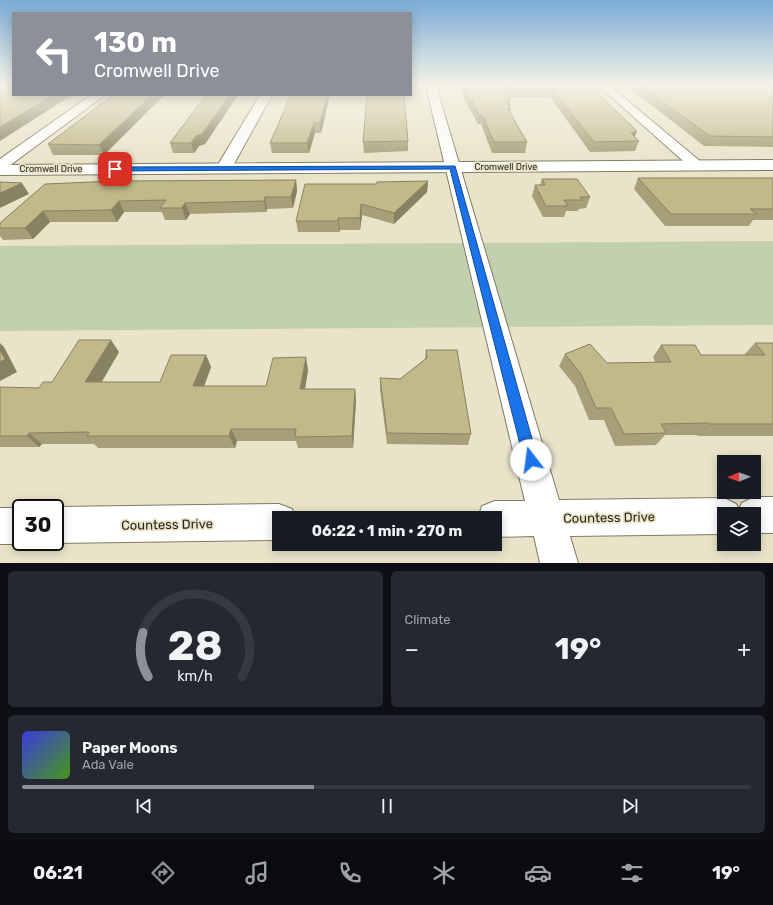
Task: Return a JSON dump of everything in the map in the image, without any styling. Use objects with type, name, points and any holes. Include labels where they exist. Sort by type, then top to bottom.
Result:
[{"type":"street","points":[[0,166],[75,112]]},
{"type":"street","points":[[224,168],[256,112]]},
{"type":"street","points":[[438,112],[558,563]]},
{"type":"street","points":[[635,112],[696,165]]},
{"type":"street","name":"Cromwell Drive","points":[[0,170],[773,165]]},
{"type":"street","points":[[761,516],[773,515]]},
{"type":"street","name":"Countess Drive","points":[[502,519],[717,516]]},
{"type":"street","name":"Countess Drive","points":[[64,525],[272,522]]},
{"type":"street","points":[[0,526],[12,526]]},
{"type":"green space","points":[[773,241],[773,325],[0,331],[0,246]]},
{"type":"building","points":[[0,112],[24,112],[0,127]]},
{"type":"building","points":[[90,112],[134,112],[99,145],[48,144]]},
{"type":"building","points":[[193,112],[218,112],[202,134],[196,136],[191,143],[170,143]]},
{"type":"building","points":[[283,112],[323,112],[320,123],[314,123],[307,143],[270,143]]},
{"type":"building","points":[[366,112],[406,112],[408,141],[363,142]]},
{"type":"building","points":[[478,112],[510,112],[527,142],[494,142],[482,115],[479,115]]},
{"type":"building","points":[[570,112],[617,112],[637,131],[631,133],[639,141],[594,142]]},
{"type":"building","points":[[677,112],[773,112],[773,137],[710,136]]},
{"type":"building","points":[[638,178],[773,178],[773,209],[750,209],[757,214],[671,214]]},
{"type":"building","points":[[542,179],[577,179],[590,197],[580,197],[582,200],[564,200],[568,206],[546,206],[535,185],[545,185]]},
{"type":"building","points":[[296,180],[291,197],[265,197],[264,201],[185,203],[182,208],[160,208],[166,200],[119,201],[111,210],[43,211],[25,228],[0,228],[0,223],[45,184],[114,181]]},
{"type":"building","points":[[428,181],[394,213],[361,204],[360,218],[338,218],[338,221],[296,221],[305,184],[377,184],[377,182]]},
{"type":"building","points":[[0,182],[22,183],[0,193]]},
{"type":"building","points":[[79,340],[111,340],[85,382],[160,382],[171,355],[206,355],[193,386],[266,386],[273,358],[306,357],[300,389],[355,389],[352,436],[295,437],[296,429],[231,429],[229,436],[87,436],[89,432],[29,433],[27,436],[0,436],[0,387],[39,388],[43,382],[52,382]]},
{"type":"building","points":[[755,343],[773,343],[773,424],[661,424],[666,433],[624,434],[611,408],[596,408],[581,374],[565,354],[590,344],[607,363],[671,362],[661,345],[695,345],[701,355],[765,355]]},
{"type":"building","points":[[0,350],[5,359],[0,362]]},
{"type":"building","points":[[426,350],[457,350],[471,434],[387,433],[380,378],[400,379],[427,358]]},
{"type":"route","points":[[115,169],[453,167],[531,460]]}]
